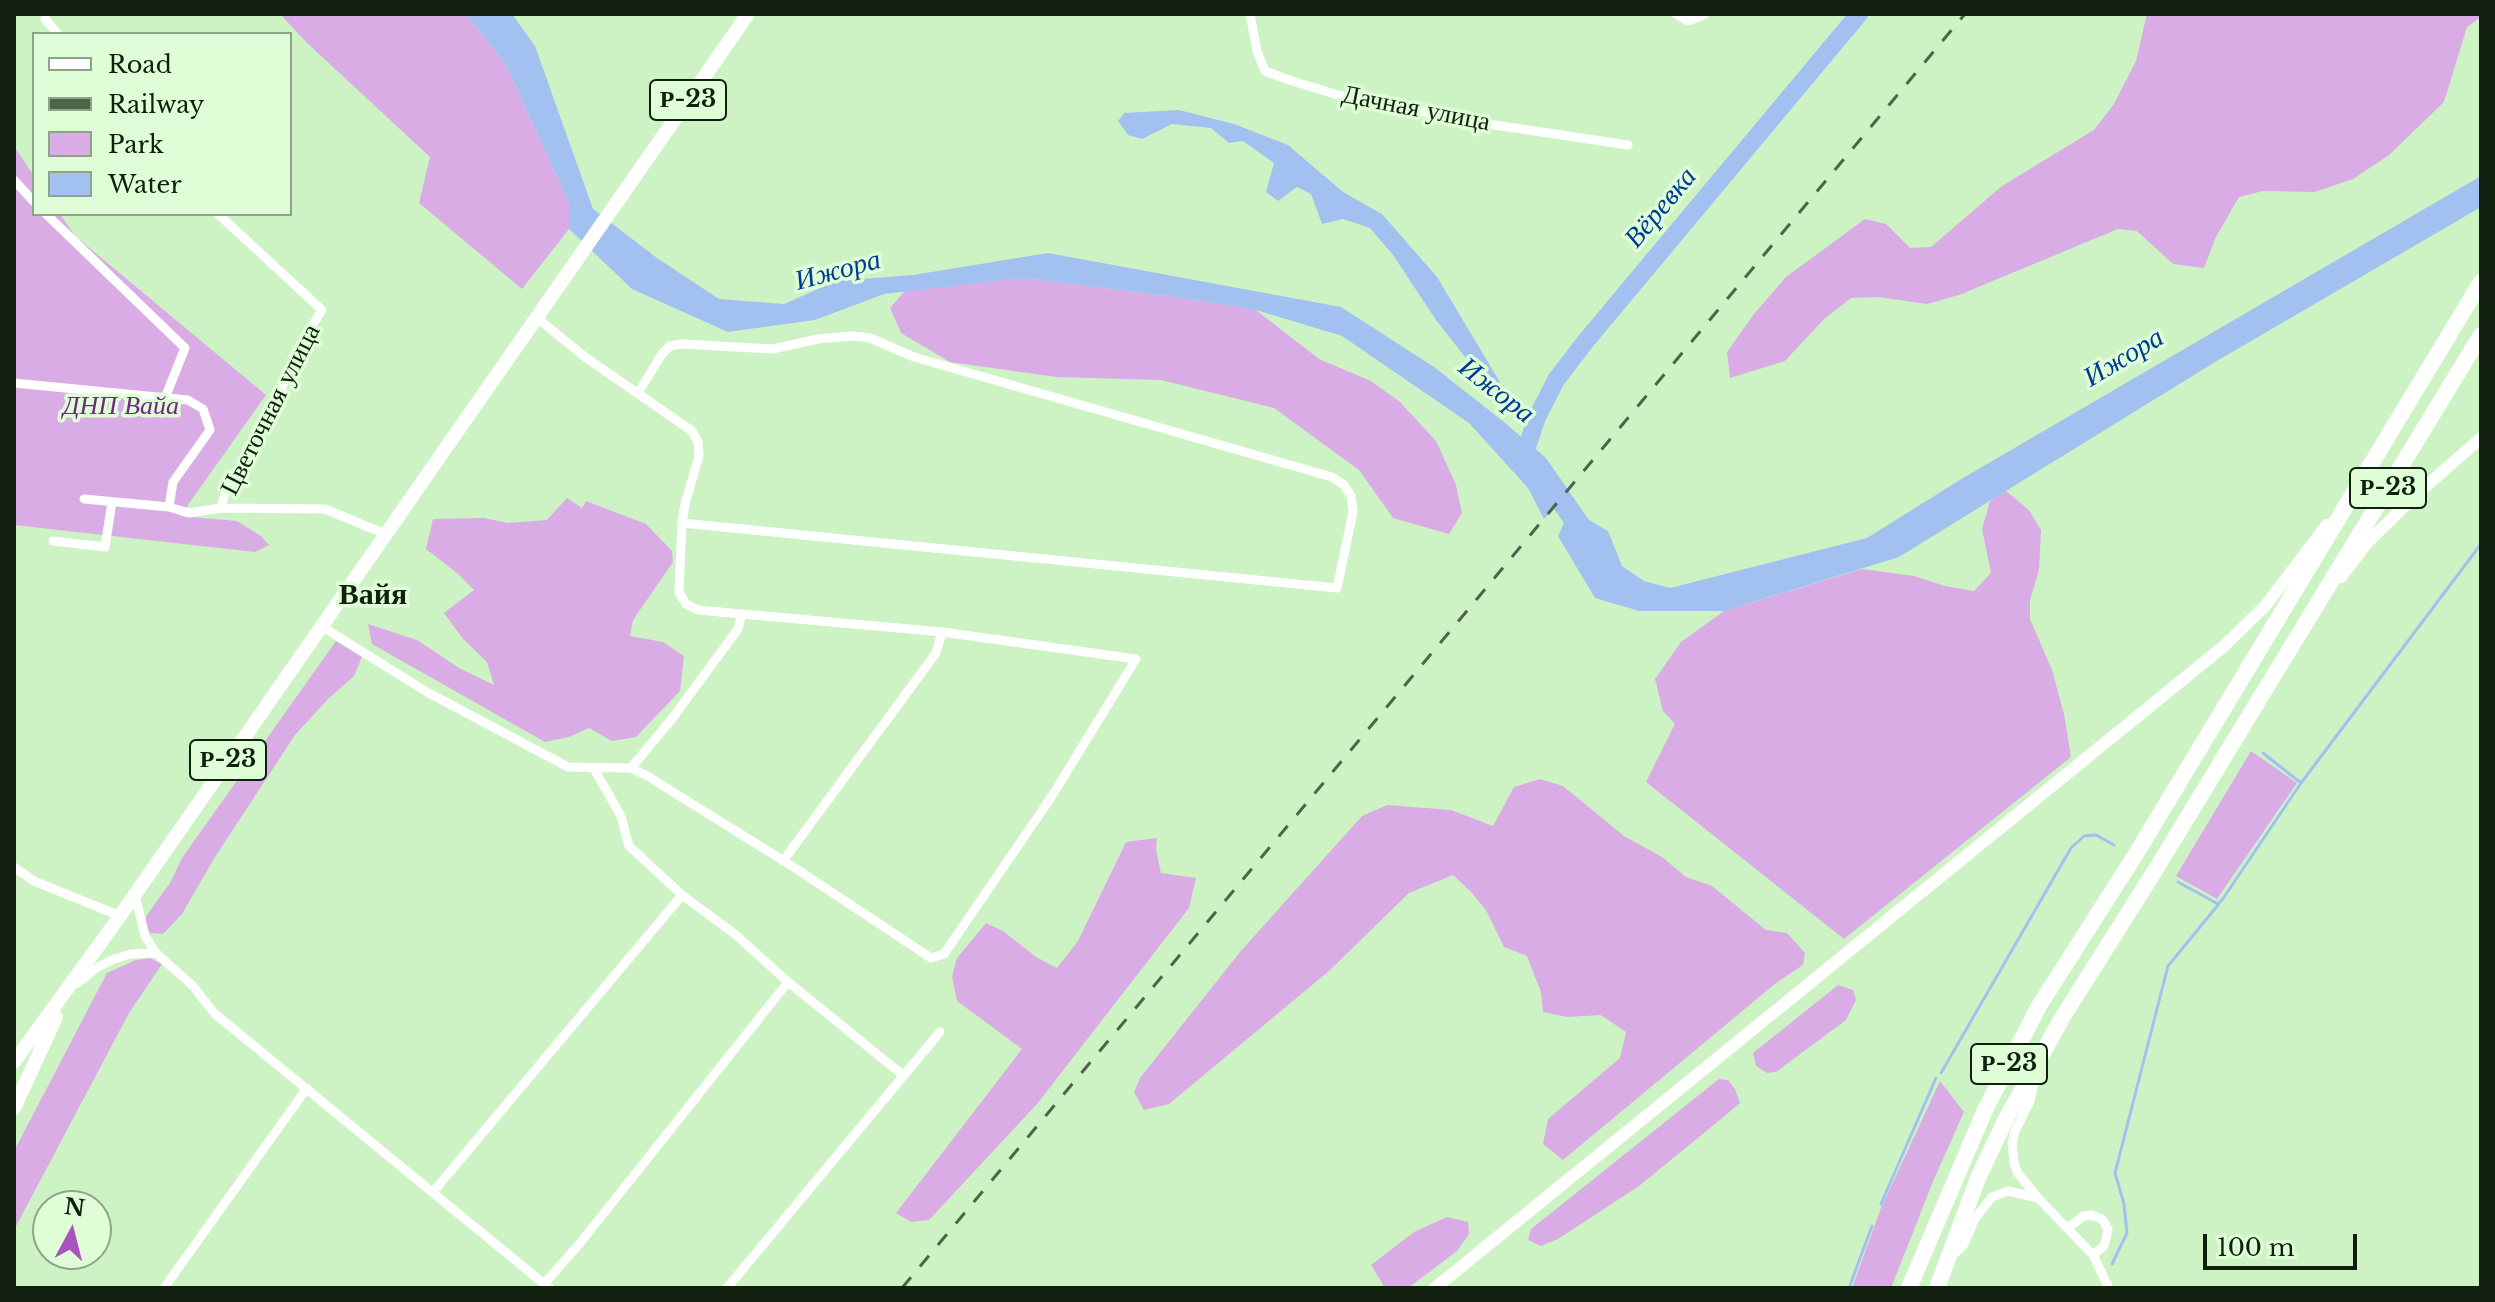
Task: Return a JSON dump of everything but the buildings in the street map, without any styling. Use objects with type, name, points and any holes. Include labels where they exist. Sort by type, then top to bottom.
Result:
[{"type":"highway","name":"Р-23","points":[[1909,1288],[1985,1110],[2039,1006],[2136,854],[2481,282]]},
{"type":"highway","name":"Р-23","points":[[1937,1288],[1978,1178],[2038,1061],[2481,335]]},
{"type":"main road","name":"Р-23","points":[[14,1108],[68,991],[748,14]]},
{"type":"main road","points":[[14,1062],[68,991]]},
{"type":"street","name":"Дачная улица","points":[[1250,14],[1257,51],[1265,71],[1286,79],[1338,95],[1481,123],[1628,145]]},
{"type":"street","points":[[1676,14],[1688,21],[1705,14]]},
{"type":"street","points":[[45,19],[56,32]]},
{"type":"street","points":[[14,180],[32,200]]},
{"type":"street","points":[[48,216],[185,348],[165,398]]},
{"type":"street","name":"Цветочная улица","points":[[220,216],[322,310],[293,357],[272,416],[225,493],[221,508]]},
{"type":"street","points":[[321,626],[427,692],[568,767],[631,768],[783,861],[931,958],[944,954],[1052,796],[1136,659],[942,632],[698,610],[686,604],[679,592],[682,523],[699,456],[698,442],[692,431],[585,357],[536,317]]},
{"type":"street","points":[[638,393],[670,346],[772,349],[818,339],[870,338],[914,357],[1332,477],[1344,485],[1351,496],[1353,512],[1337,588],[682,523]]},
{"type":"street","points":[[14,383],[188,400],[203,409],[210,430],[173,482],[169,507]]},
{"type":"street","points":[[2295,641],[2367,543],[2481,438]]},
{"type":"street","points":[[1435,1288],[2224,646],[2266,605],[2362,479]]},
{"type":"street","points":[[84,499],[169,507],[189,513],[221,508],[325,509],[385,534]]},
{"type":"street","points":[[53,541],[105,547],[112,502]]},
{"type":"street","points":[[631,768],[671,720],[738,629],[742,614]]},
{"type":"street","points":[[783,861],[936,653],[942,632]]},
{"type":"street","points":[[593,767],[621,816],[629,846],[682,895],[736,935],[788,982],[904,1076]]},
{"type":"street","points":[[14,867],[34,881],[120,916]]},
{"type":"street","points":[[135,894],[145,936],[156,953],[193,986],[214,1013],[546,1286],[788,982]]},
{"type":"street","points":[[433,1192],[682,895]]},
{"type":"street","points":[[68,991],[98,967],[114,959],[131,954],[156,953]]},
{"type":"street","points":[[727,1288],[940,1032]]},
{"type":"street","points":[[2038,1061],[2030,1101],[2015,1131],[2012,1154],[2017,1172],[2093,1255],[2109,1288]]},
{"type":"street","points":[[164,1288],[307,1088]]},
{"type":"street","points":[[1946,1262],[1963,1246],[1976,1217],[1992,1197],[2008,1191],[2038,1198]]},
{"type":"street","points":[[2067,1228],[2084,1216],[2102,1219],[2108,1229],[2106,1238],[2093,1255]]},
{"type":"green space","points":[[280,14],[466,14],[506,65],[569,203],[569,229],[522,289],[419,203],[430,157]]},
{"type":"green space","points":[[2147,14],[2481,14],[2481,17],[2467,27],[2444,102],[2389,155],[2353,179],[2315,192],[2263,191],[2239,197],[2216,237],[2204,268],[2173,264],[2137,231],[2118,229],[1959,295],[1927,304],[1878,297],[1851,298],[1823,320],[1785,361],[1730,378],[1727,352],[1754,314],[1786,277],[1865,219],[1886,224],[1910,248],[1931,247],[2002,186],[2094,130],[2114,104],[2136,61]]},
{"type":"green space","name":"ДНП Вайа","points":[[14,146],[32,173],[32,216],[61,216],[75,236],[266,395],[180,516],[237,521],[269,545],[255,552],[14,525]]},
{"type":"green space","points":[[1022,278],[1256,310],[1319,359],[1371,381],[1400,402],[1436,441],[1456,485],[1462,513],[1449,534],[1393,518],[1359,470],[1274,408],[1161,380],[1056,377],[950,362],[901,333],[890,308],[905,291]]},
{"type":"green space","points":[[2006,491],[2029,510],[2041,530],[2039,570],[2030,600],[2030,619],[2052,670],[2071,757],[1844,939],[1646,782],[1675,724],[1663,711],[1655,679],[1681,642],[1724,611],[1862,569],[1914,576],[1974,591],[1991,573],[1982,529],[1990,501]]},
{"type":"green space","points":[[567,498],[582,508],[586,501],[646,524],[672,551],[673,562],[633,620],[630,636],[663,642],[684,656],[680,691],[636,737],[612,741],[589,728],[569,737],[545,742],[372,644],[368,624],[417,640],[459,668],[494,685],[487,662],[463,639],[444,613],[474,590],[426,549],[433,519],[484,518],[508,523],[547,520]]},
{"type":"green space","points":[[336,641],[362,657],[354,676],[295,735],[215,857],[182,914],[163,934],[150,933],[144,923],[147,915],[170,883],[182,858]]},
{"type":"green space","points":[[2251,751],[2297,783],[2217,899],[2176,876]]},
{"type":"green space","points":[[1540,779],[1563,786],[1624,836],[1662,857],[1686,877],[1712,886],[1766,930],[1787,933],[1805,953],[1803,965],[1776,983],[1563,1160],[1543,1144],[1548,1119],[1620,1058],[1626,1032],[1601,1015],[1567,1017],[1543,1012],[1541,992],[1527,956],[1504,947],[1486,910],[1453,875],[1409,893],[1329,971],[1169,1104],[1144,1110],[1134,1092],[1140,1078],[1240,952],[1362,816],[1387,805],[1451,810],[1493,826],[1514,787]]},
{"type":"green space","points":[[1157,838],[1161,873],[1196,878],[1189,908],[1037,1104],[929,1220],[911,1222],[896,1213],[1022,1049],[957,1001],[952,976],[957,958],[986,923],[1057,968],[1078,941],[1126,842]]},
{"type":"green space","points":[[150,958],[162,964],[129,1013],[35,1190],[32,1190],[32,1196],[14,1230],[14,1151],[107,973],[136,960]]},
{"type":"green space","points":[[1838,985],[1853,990],[1856,1000],[1846,1020],[1776,1072],[1767,1073],[1756,1066],[1753,1053]]},
{"type":"green space","points":[[1719,1079],[1728,1080],[1740,1103],[1639,1186],[1558,1239],[1541,1246],[1528,1240],[1531,1229]]},
{"type":"green space","points":[[1940,1081],[1964,1112],[1891,1288],[1852,1288],[1881,1208]]},
{"type":"green space","points":[[1447,1217],[1468,1222],[1469,1234],[1457,1251],[1408,1288],[1385,1288],[1371,1265],[1414,1232]]},
{"type":"water","name":"Ижора","points":[[466,14],[512,14],[535,46],[593,209],[657,258],[719,299],[784,304],[836,281],[913,275],[1048,253],[1341,307],[1434,367],[1504,422],[1546,458],[1589,520],[1608,531],[1622,566],[1644,581],[1670,588],[1867,538],[1963,478],[2481,176],[2481,207],[2215,362],[1899,557],[1724,611],[1639,611],[1595,598],[1558,536],[1564,523],[1554,509],[1544,519],[1528,488],[1469,423],[1342,336],[1256,310],[1022,278],[884,294],[815,320],[728,332],[632,289],[569,229],[569,203],[506,65]]},
{"type":"water","points":[[1179,110],[1234,124],[1288,145],[1343,192],[1382,214],[1437,277],[1504,389],[1495,395],[1370,228],[1343,219],[1322,224],[1311,194],[1297,187],[1278,201],[1266,192],[1274,163],[1243,141],[1229,143],[1211,128],[1172,124],[1142,139],[1128,135],[1118,121],[1124,113]]},
{"type":"waterway","name":"Вёревка","points":[[1526,450],[1537,417],[1556,380],[1585,342],[1859,14]]},
{"type":"waterway","points":[[2178,882],[2218,904],[2222,900],[2301,783],[2481,544]]},
{"type":"waterway","points":[[2263,753],[2301,783]]},
{"type":"waterway","points":[[1941,1073],[2071,848],[2084,836],[2096,835],[2114,845]]},
{"type":"waterway","points":[[2112,1264],[2127,1233],[2124,1204],[2115,1173],[2168,966],[2218,905]]},
{"type":"waterway","points":[[1881,1204],[1936,1078]]},
{"type":"waterway","points":[[1849,1288],[1872,1226]]},
{"type":"railway","points":[[902,1288],[1965,14]]},
{"type":"district","name":"Вайя","points":[[373,596]]}]
